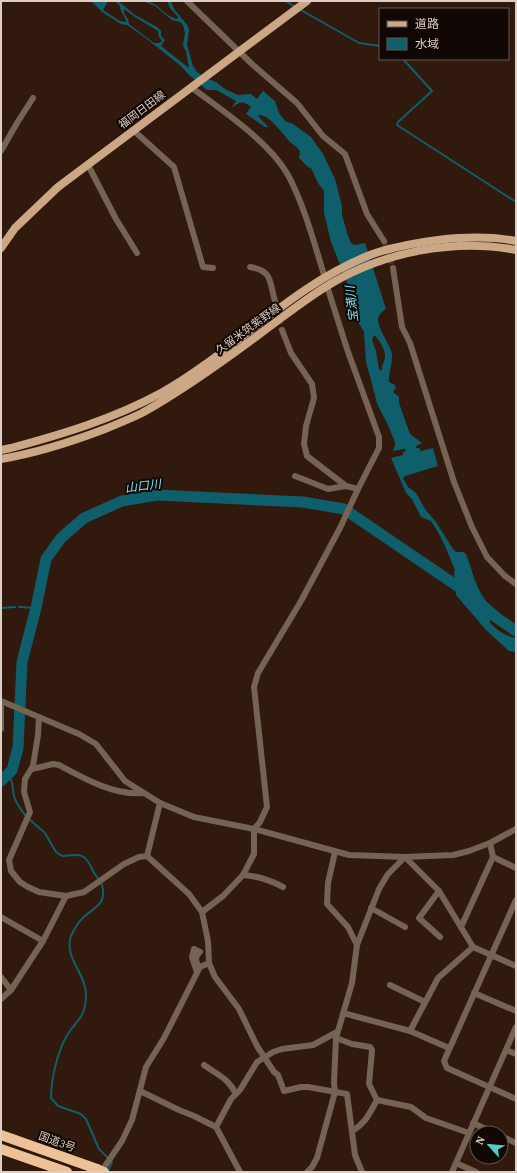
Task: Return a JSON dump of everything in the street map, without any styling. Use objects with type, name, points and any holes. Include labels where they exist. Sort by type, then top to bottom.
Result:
[{"type":"highway","name":"国道3号","points":[[1,1136],[101,1171]]},
{"type":"highway","points":[[1,1149],[67,1172]]},
{"type":"main road","name":"福岡日田線","points":[[1,248],[15,228],[58,187],[307,1]]},
{"type":"main road","name":"久留米筑紫野線","points":[[1,459],[50,448],[80,439],[140,414],[202,376],[328,280],[367,256],[427,241],[456,238],[475,237],[516,241]]},
{"type":"main road","name":"久留米筑紫野線","points":[[1,450],[78,430],[136,406],[162,392],[227,348],[297,295],[328,280],[401,255],[427,250],[474,246],[516,250]]},
{"type":"street","points":[[187,1],[237,53],[296,102],[323,136],[345,154],[367,214],[384,242]]},
{"type":"street","points":[[193,85],[256,138],[274,156],[287,174],[302,205],[328,280],[347,350],[379,437],[379,448],[340,528],[301,601],[258,673],[254,687],[267,807],[260,822],[254,829],[254,854],[243,875],[223,896],[202,912]]},
{"type":"street","points":[[1,151],[14,127],[33,98]]},
{"type":"street","points":[[133,130],[174,168],[203,267],[213,268]]},
{"type":"street","points":[[88,165],[116,219],[137,253]]},
{"type":"street","points":[[250,267],[260,268],[267,273],[275,301]]},
{"type":"street","points":[[393,268],[402,327],[410,343],[454,482],[472,527],[487,558],[505,576],[516,584]]},
{"type":"street","points":[[282,330],[291,353],[312,384],[314,398],[306,426],[304,444],[307,456],[346,486],[358,490]]},
{"type":"street","points":[[295,476],[328,489],[346,486]]},
{"type":"street","points":[[1,729],[2,704],[79,734],[96,744],[125,781],[160,803],[194,817],[254,829],[349,855],[405,857],[453,855],[470,851],[490,843],[516,829]]},
{"type":"street","points":[[36,716],[38,735],[33,766],[25,779],[24,792],[30,812],[9,860],[11,871],[20,882],[28,888],[39,892],[66,896],[84,892],[124,864],[139,857],[147,856],[189,894],[202,912],[208,941],[209,963],[215,977],[239,1009],[257,1046],[274,1072],[278,1075],[284,1091],[308,1087],[347,1094],[356,1155],[362,1172]]},
{"type":"street","points":[[32,769],[53,764],[60,765],[96,784],[133,794],[142,793]]},
{"type":"street","points":[[147,856],[160,803]]},
{"type":"street","points":[[461,928],[494,857],[490,843]]},
{"type":"street","points":[[335,852],[328,883],[327,904],[348,927],[358,945]]},
{"type":"street","points":[[405,857],[439,891],[473,947],[516,966]]},
{"type":"street","points":[[307,1172],[317,1158],[335,1092],[334,1083],[337,1035],[352,983],[358,945],[379,889],[388,874],[405,857]]},
{"type":"street","points":[[494,857],[516,868]]},
{"type":"street","points":[[243,875],[263,878],[283,887]]},
{"type":"street","points":[[439,891],[419,918],[440,937]]},
{"type":"street","points":[[1,999],[11,990],[43,941],[66,896]]},
{"type":"street","points":[[516,900],[444,1061],[447,1068],[516,1099]]},
{"type":"street","points":[[371,908],[405,927]]},
{"type":"street","points":[[1,918],[43,941]]},
{"type":"street","points":[[410,1031],[438,978],[473,947]]},
{"type":"street","points":[[101,1171],[122,1141],[132,1120],[146,1067],[164,1038],[198,970],[209,963]]},
{"type":"street","points":[[1,977],[11,990]]},
{"type":"street","points":[[390,985],[425,1002]]},
{"type":"street","points":[[474,993],[516,1012]]},
{"type":"street","points":[[343,1013],[410,1031],[449,1048]]},
{"type":"street","points":[[477,1125],[473,1123],[490,1088],[516,1027]]},
{"type":"street","points":[[216,1127],[231,1099],[246,1081],[258,1062],[273,1052],[282,1049],[313,1045],[337,1035]]},
{"type":"street","points":[[337,1035],[352,1044],[370,1047],[372,1050],[369,1084],[377,1100]]},
{"type":"street","points":[[506,1050],[516,1054]]},
{"type":"street","points":[[204,1065],[225,1079],[231,1085],[236,1094]]},
{"type":"street","points":[[140,1091],[216,1127],[240,1172]]},
{"type":"street","points":[[352,1131],[361,1126],[366,1120],[377,1100]]},
{"type":"street","points":[[377,1100],[411,1107],[426,1118],[469,1133],[452,1172]]},
{"type":"street","points":[[456,1163],[476,1172]]},
{"type":"water","name":"宝満川","points":[[91,1],[108,1],[103,10],[120,21],[126,22],[120,6],[115,1],[118,1],[135,15],[157,27],[161,31],[161,36],[165,40],[161,46],[189,68],[186,51],[183,46],[185,33],[183,25],[180,22],[172,20],[155,6],[143,1],[153,3],[168,15],[177,19],[178,17],[170,8],[167,1],[171,1],[174,9],[188,26],[189,30],[187,45],[193,66],[197,72],[238,95],[251,94],[257,99],[263,91],[275,101],[279,113],[285,121],[293,124],[311,137],[323,154],[335,179],[348,236],[351,243],[355,245],[365,243],[386,309],[380,314],[378,320],[380,329],[392,354],[389,382],[395,385],[396,388],[393,392],[399,397],[399,403],[410,434],[422,443],[416,446],[416,448],[419,448],[421,451],[433,448],[438,466],[405,476],[403,478],[408,487],[416,493],[425,509],[436,522],[453,549],[456,552],[463,552],[466,554],[478,588],[490,606],[490,623],[502,633],[516,638],[516,652],[509,651],[487,631],[456,595],[455,570],[445,546],[431,521],[421,517],[412,499],[406,493],[391,458],[403,455],[403,452],[406,451],[405,449],[393,451],[395,442],[377,404],[366,362],[364,332],[355,320],[354,306],[350,306],[350,302],[355,301],[354,292],[348,285],[331,242],[324,213],[324,191],[318,183],[311,168],[299,158],[300,152],[298,148],[291,143],[272,121],[258,115],[268,127],[265,127],[246,114],[251,107],[242,102],[232,107],[236,101],[216,90],[207,90],[181,66],[143,36],[127,25],[121,24],[102,12]],"holes":[[[124,9],[158,31],[159,37],[162,41],[159,43],[154,43],[129,24],[128,19],[124,14]],[[374,335],[378,339],[385,353],[385,359],[381,371],[379,369],[376,351],[372,340]]]},
{"type":"waterway","points":[[286,1],[295,7]]},
{"type":"waterway","points":[[301,10],[359,43],[379,46]]},
{"type":"waterway","points":[[404,60],[432,91],[398,122],[397,125],[516,202]]},
{"type":"waterway","name":"山口川","points":[[1,781],[12,770],[18,748],[22,662],[36,608],[46,559],[61,538],[84,518],[122,501],[157,495],[303,502],[344,509],[469,594],[497,618],[516,631]]},
{"type":"waterway","points":[[1,608],[15,607]]},
{"type":"waterway","points":[[19,607],[36,608]]},
{"type":"waterway","points":[[8,774],[12,782],[16,802],[26,816]]},
{"type":"waterway","points":[[29,819],[45,833],[56,852],[62,856],[77,855],[84,857],[102,885],[103,897],[101,901],[80,921],[70,940],[71,954],[85,987],[86,1003],[82,1015],[65,1039],[59,1052],[53,1075],[51,1098],[58,1106],[81,1114],[86,1119],[99,1149],[112,1162],[108,1171]]},
{"type":"tunnel","points":[[384,241],[393,268]]},
{"type":"tunnel","points":[[275,301],[282,330]]}]
